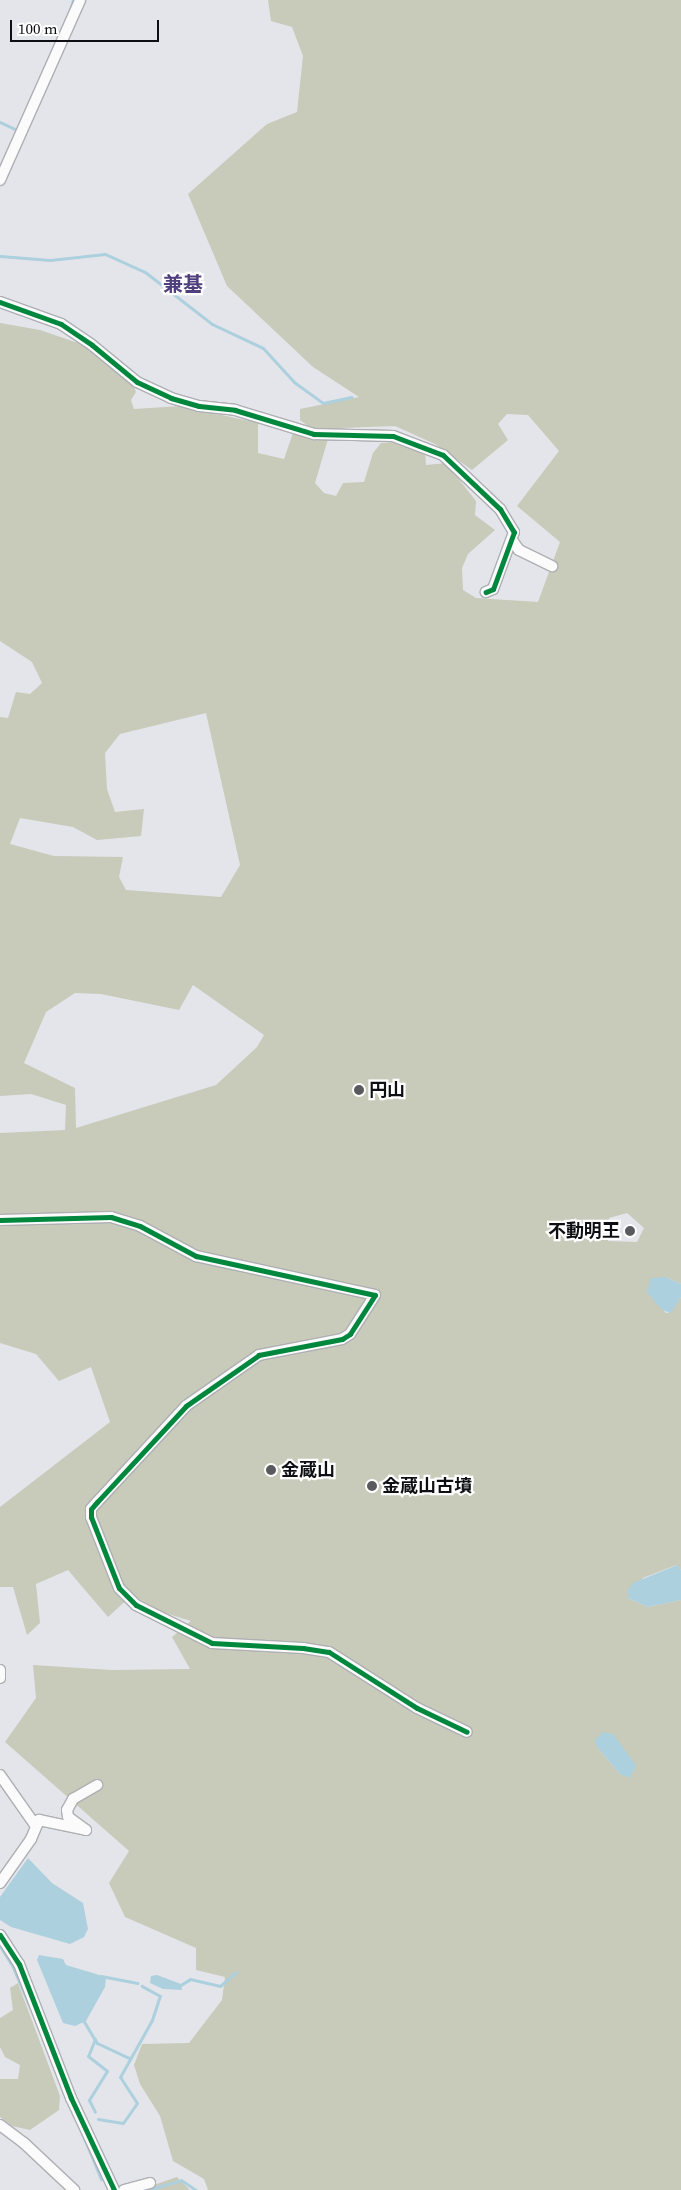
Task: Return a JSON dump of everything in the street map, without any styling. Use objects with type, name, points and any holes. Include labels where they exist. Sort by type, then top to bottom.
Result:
[{"type":"street","points":[[0,180],[80,0]]},
{"type":"street","points":[[0,302],[61,324],[92,345],[137,382],[181,402],[235,410],[314,434],[393,436],[430,448],[473,481],[500,510],[514,532],[493,589],[486,592]]},
{"type":"street","points":[[512,540],[519,550],[552,566]]},
{"type":"street","points":[[0,1220],[111,1217],[140,1226],[196,1256],[375,1295],[356,1326],[342,1339],[259,1355],[186,1406],[91,1509],[91,1517],[118,1588],[136,1605],[212,1642],[303,1648],[329,1652],[416,1708],[467,1732]]},
{"type":"street","points":[[0,1670],[0,1678]]},
{"type":"street","points":[[0,1775],[35,1825]]},
{"type":"street","points":[[0,1883],[31,1839],[35,1825],[40,1820],[50,1820],[86,1830],[68,1817],[67,1810],[73,1799],[97,1786]]},
{"type":"street","points":[[0,1936],[19,1964],[71,2098],[114,2190]]},
{"type":"street","points":[[0,2125],[24,2143],[74,2190]]},
{"type":"street","points":[[124,2190],[150,2183]]},
{"type":"green space","points":[[268,0],[681,0],[681,1284],[666,1277],[647,1292],[666,1313],[671,1312],[681,1297],[681,1570],[676,1565],[643,1578],[628,1598],[648,1607],[681,1600],[681,2190],[208,2190],[204,2179],[173,2161],[160,2116],[140,2084],[134,2065],[142,2044],[189,2043],[222,2000],[225,1977],[196,1970],[196,1948],[125,1917],[109,1883],[129,1851],[5,1742],[36,1698],[33,1665],[112,1670],[190,1669],[172,1637],[191,1621],[162,1612],[132,1595],[108,1617],[68,1570],[36,1584],[40,1623],[27,1635],[13,1587],[0,1587],[0,1507],[110,1422],[91,1367],[59,1381],[36,1354],[0,1343],[0,1133],[65,1130],[66,1105],[31,1094],[0,1096],[0,717],[8,718],[16,692],[30,694],[42,683],[32,662],[0,641],[0,323],[40,330],[81,344],[133,384],[136,392],[131,400],[134,409],[181,406],[258,423],[258,453],[284,459],[293,433],[328,439],[315,483],[324,493],[336,496],[343,483],[364,482],[373,453],[381,443],[392,442],[425,451],[426,465],[446,463],[476,501],[475,515],[495,530],[468,554],[462,568],[463,590],[476,598],[538,602],[560,542],[517,506],[559,451],[528,415],[507,414],[498,424],[508,440],[472,470],[435,444],[395,426],[312,429],[300,420],[300,409],[359,397],[313,367],[227,286],[188,194],[267,124],[297,112],[303,56],[292,27],[271,21]],"holes":[[[206,713],[240,865],[221,897],[126,890],[119,877],[123,857],[54,856],[10,844],[20,818],[73,827],[97,840],[141,836],[144,809],[115,812],[107,789],[105,753],[120,734]],[[193,985],[264,1035],[257,1047],[216,1085],[76,1128],[75,1088],[24,1063],[46,1012],[75,993],[101,994],[179,1010]],[[627,1213],[644,1228],[637,1242],[608,1241],[609,1218]],[[613,1734],[626,1755],[620,1774],[597,1747]]]},
{"type":"green space","points":[[18,1983],[60,2096],[59,2110],[30,2130],[12,2126],[0,2117],[0,2079],[18,2079],[20,2065],[5,2057],[0,2047],[0,2018],[13,2010],[10,1988]]},
{"type":"green space","points":[[177,2177],[190,2190],[139,2190]]},
{"type":"water","points":[[666,1277],[681,1284],[681,1297],[671,1313],[662,1310],[647,1292],[651,1278]]},
{"type":"water","points":[[677,1565],[681,1570],[681,1600],[648,1607],[628,1598],[628,1590],[633,1583]]},
{"type":"water","points":[[603,1732],[613,1734],[636,1765],[630,1778],[620,1774],[597,1747],[595,1740]]},
{"type":"water","points":[[28,1858],[52,1883],[83,1903],[88,1929],[84,1937],[70,1944],[11,1927],[0,1920],[0,1897]]},
{"type":"water","points":[[39,1955],[63,1959],[66,1965],[106,1977],[105,1987],[86,2021],[75,2026],[63,2023],[37,1960]]},
{"type":"water","points":[[157,1975],[181,1984],[182,1990],[163,1989],[150,1983],[151,1976]]},
{"type":"waterway","points":[[69,13],[73,0]]},
{"type":"waterway","points":[[0,122],[17,130],[0,167]]},
{"type":"waterway","points":[[0,256],[50,260],[105,254],[145,272],[212,324],[263,348],[294,382],[323,403],[351,397]]},
{"type":"waterway","points":[[0,1946],[12,1965],[40,2031]]},
{"type":"waterway","points":[[179,1986],[190,1979],[220,1986],[236,1972]]},
{"type":"waterway","points":[[101,1976],[137,1983]]},
{"type":"waterway","points":[[98,2119],[123,2123],[137,2103],[120,2077],[152,2020],[160,1996],[142,1986]]},
{"type":"waterway","points":[[83,2020],[97,2043],[129,2058]]},
{"type":"waterway","points":[[95,2039],[88,2056],[107,2071],[89,2100],[95,2112]]},
{"type":"waterway","points":[[82,2133],[101,2179]]},
{"type":"waterway","points":[[147,2190],[181,2180],[196,2190]]},
{"type":"cycle path","points":[[0,302],[61,324],[92,345],[137,382],[171,398],[199,406],[235,410],[314,434],[393,436],[443,455],[500,509],[514,532],[493,589],[486,592]]},
{"type":"cycle path","points":[[0,1220],[111,1217],[140,1226],[196,1256],[375,1295],[350,1334],[342,1339],[259,1355],[186,1406],[91,1509],[91,1517],[119,1588],[136,1605],[212,1643],[303,1648],[329,1652],[417,1708],[467,1732]]},
{"type":"cycle path","points":[[0,1935],[19,1964],[71,2098],[114,2190]]},
{"type":"place","name":"円山","points":[[359,1090]]},
{"type":"place","name":"不動明王","points":[[630,1231]]},
{"type":"place","name":"金蔵山","points":[[271,1470]]},
{"type":"place","name":"金蔵山古墳","points":[[372,1486]]},
{"type":"district","name":"兼基","points":[[183,284]]}]
